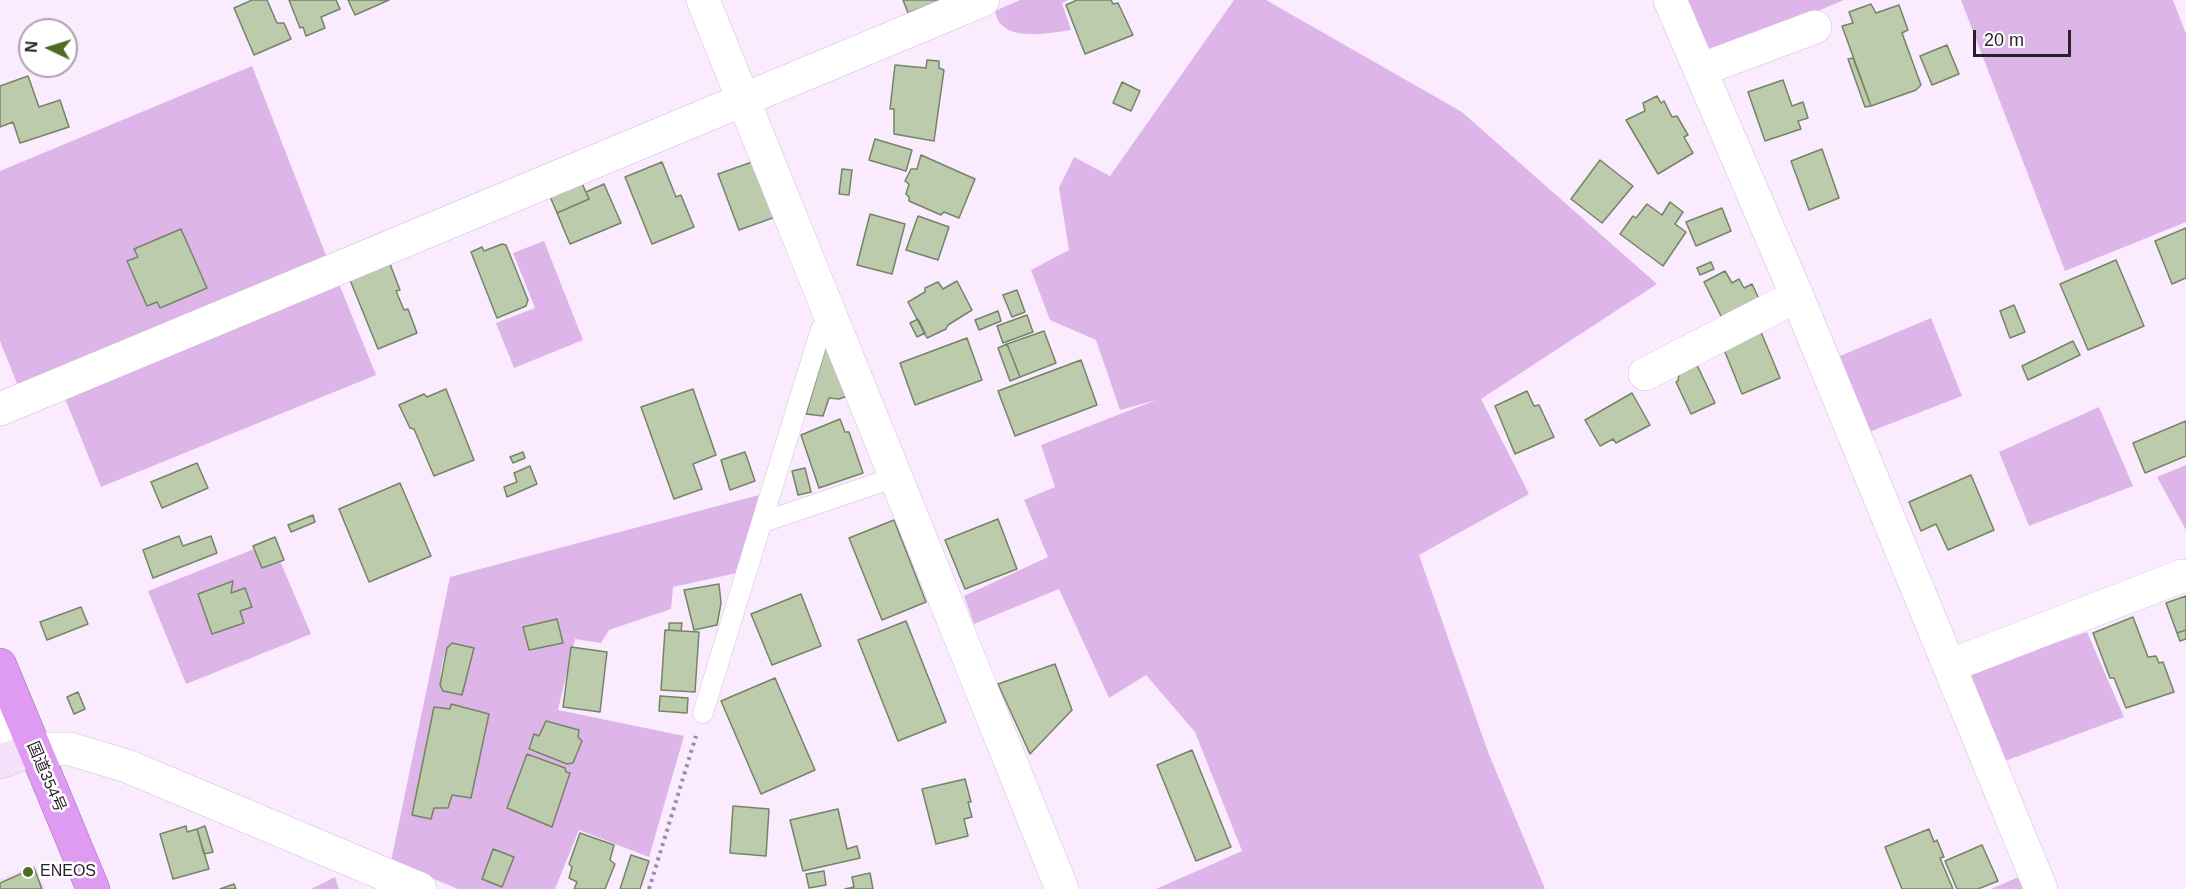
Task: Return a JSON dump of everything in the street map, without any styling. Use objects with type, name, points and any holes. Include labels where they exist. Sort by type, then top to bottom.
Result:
[{"type":"highway","name":"国道354号","points":[[0,665],[93,889]]},
{"type":"street","points":[[703,0],[1062,889]]},
{"type":"street","points":[[0,409],[983,0]]},
{"type":"street","points":[[1670,0],[1797,296],[2041,889]]},
{"type":"street","points":[[1700,70],[1815,27]]},
{"type":"street","points":[[1645,374],[1797,296]]},
{"type":"street","points":[[1949,666],[2182,576]]},
{"type":"street","points":[[0,722],[34,749]]},
{"type":"street","points":[[0,762],[34,749],[70,749],[127,766],[420,889]]},
{"type":"lane","points":[[703,712],[821,329],[834,323]]},
{"type":"lane","points":[[763,522],[896,477]]},
{"type":"path","points":[[649,889],[703,712]]},
{"type":"shaded area","points":[[1020,0],[1068,0],[1062,3],[1071,30],[1027,34],[1006,28],[999,21],[995,11]]},
{"type":"shaded area","points":[[1234,0],[1266,0],[1462,112],[1657,284],[1481,399],[1529,494],[1419,555],[1488,752],[1545,889],[1156,889],[1242,851],[1195,732],[1146,675],[1109,698],[1059,589],[974,624],[964,596],[1048,557],[1024,500],[1055,487],[1041,445],[1156,400],[1120,410],[1096,340],[1050,320],[1031,270],[1069,250],[1059,188],[1074,157],[1110,176]]},
{"type":"shaded area","points":[[1685,0],[1844,0],[1724,50],[1706,47]]},
{"type":"shaded area","points":[[1961,0],[2173,0],[2186,34],[2186,222],[2065,271]]},
{"type":"shaded area","points":[[252,66],[327,258],[18,386],[0,341],[0,171]],"holes":[[[181,229],[207,288],[160,308],[157,302],[147,306],[127,262],[138,257],[135,250]]]},
{"type":"shaded area","points":[[544,241],[583,340],[514,368],[496,323],[535,308],[513,253]]},
{"type":"shaded area","points":[[337,279],[376,375],[101,487],[64,396]]},
{"type":"shaded area","points":[[1931,318],[1962,396],[1869,432],[1840,356]]},
{"type":"shaded area","points":[[2099,407],[2133,486],[2029,526],[1999,452]]},
{"type":"shaded area","points":[[2186,465],[2186,530],[2157,477]]},
{"type":"shaded area","points":[[759,495],[737,573],[673,587],[671,609],[609,630],[601,643],[575,639],[558,710],[684,736],[649,857],[579,830],[555,889],[458,889],[391,861],[450,577]],"holes":[[[556,619],[562,643],[529,650],[523,627]],[[452,643],[474,649],[462,695],[443,691],[441,673],[444,659]],[[451,704],[489,714],[471,798],[452,795],[448,808],[434,808],[431,819],[412,815],[434,707],[450,709]],[[546,721],[579,730],[578,737],[582,741],[573,763],[567,764],[529,750],[534,734],[539,736]],[[528,754],[565,768],[570,774],[552,827],[507,808]],[[493,849],[514,857],[502,887],[482,879]]]},
{"type":"shaded area","points":[[272,542],[311,634],[186,684],[148,591]],"holes":[[[232,581],[231,593],[252,607],[240,611],[244,623],[212,634],[198,594]]]},
{"type":"shaded area","points":[[2087,632],[2124,717],[2005,761],[1969,673]]},
{"type":"shaded area","name":"ENEOS","points":[[35,865],[45,889],[0,889],[0,879]]},
{"type":"shaded area","points":[[2023,875],[2029,889],[1991,889]]},
{"type":"shaded area","points":[[335,877],[339,889],[311,889]]},
{"type":"building","points":[[252,0],[267,0],[277,23],[284,23],[291,39],[254,55],[234,8]]},
{"type":"building","points":[[289,0],[336,0],[340,9],[321,17],[325,28],[306,36],[303,27],[300,28]]},
{"type":"building","points":[[348,0],[389,0],[355,15]]},
{"type":"building","points":[[903,0],[940,0],[940,1],[908,13]]},
{"type":"building","points":[[1077,0],[1111,0],[1113,4],[1118,3],[1133,35],[1085,54],[1066,5]]},
{"type":"building","points":[[1871,4],[1876,13],[1899,5],[1908,30],[1902,33],[1921,85],[1916,90],[1871,106],[1842,26],[1853,23],[1849,12]]},
{"type":"building","points":[[1947,45],[1959,74],[1932,85],[1920,56]]},
{"type":"building","points":[[1853,58],[1871,106],[1865,107],[1848,59]]},
{"type":"building","points":[[927,60],[939,61],[939,68],[944,70],[934,141],[894,134],[894,109],[890,109],[895,65],[926,68]]},
{"type":"building","points":[[29,78],[39,107],[60,100],[69,127],[20,143],[13,122],[0,127],[0,86]]},
{"type":"building","points":[[1783,80],[1792,106],[1803,102],[1808,118],[1798,121],[1801,129],[1765,141],[1748,92]]},
{"type":"building","points":[[1122,82],[1140,91],[1131,111],[1113,103]]},
{"type":"building","points":[[1657,96],[1661,103],[1664,101],[1672,117],[1677,116],[1688,135],[1684,137],[1693,153],[1658,174],[1626,120],[1645,111],[1643,103]]},
{"type":"building","points":[[875,139],[912,150],[906,171],[869,160]]},
{"type":"building","points":[[1822,149],[1839,198],[1809,210],[1791,161]]},
{"type":"building","points":[[921,155],[975,179],[959,218],[944,212],[941,215],[909,201],[906,194],[909,184],[905,181],[911,169],[917,169]]},
{"type":"building","points":[[1600,160],[1633,186],[1602,223],[1571,199]]},
{"type":"building","points":[[662,162],[676,197],[681,195],[694,227],[652,244],[625,177]]},
{"type":"building","points":[[752,162],[778,216],[739,230],[718,174]]},
{"type":"building","points":[[842,169],[852,170],[849,195],[839,194]]},
{"type":"building","points":[[581,181],[589,199],[557,213],[549,194]]},
{"type":"building","points":[[604,184],[621,223],[570,244],[557,213],[589,199],[586,192]]},
{"type":"building","points":[[1670,202],[1683,212],[1675,224],[1686,232],[1663,266],[1620,234],[1633,216],[1636,218],[1647,204],[1662,215]]},
{"type":"building","points":[[1722,208],[1731,231],[1696,246],[1686,222]]},
{"type":"building","points":[[870,214],[905,224],[892,274],[857,265]]},
{"type":"building","points":[[918,216],[949,227],[938,260],[906,250]]},
{"type":"building","points":[[2186,228],[2186,278],[2172,284],[2155,241]]},
{"type":"building","points":[[181,229],[207,288],[160,308],[157,302],[147,306],[127,261],[138,257],[134,249]]},
{"type":"building","points":[[502,244],[506,245],[528,300],[526,306],[497,318],[471,252],[482,247],[484,251]]},
{"type":"building","points":[[2116,260],[2144,326],[2088,350],[2060,284]]},
{"type":"building","points":[[1711,262],[1714,269],[1700,275],[1697,268]]},
{"type":"building","points":[[390,264],[400,290],[396,291],[404,310],[408,309],[417,333],[378,349],[350,280]]},
{"type":"building","points":[[1725,271],[1732,283],[1739,279],[1744,288],[1752,284],[1759,299],[1722,318],[1704,282]]},
{"type":"building","points":[[957,281],[972,310],[948,325],[946,329],[927,338],[908,302],[925,292],[925,288],[938,282],[943,289]]},
{"type":"building","points":[[1017,290],[1025,312],[1012,317],[1003,295]]},
{"type":"building","points":[[2014,305],[2025,332],[2010,338],[2000,311]]},
{"type":"building","points":[[998,311],[1001,321],[979,330],[975,320]]},
{"type":"building","points":[[1027,315],[1033,332],[1003,343],[997,326]]},
{"type":"building","points":[[918,319],[925,333],[917,337],[910,323]]},
{"type":"building","points":[[1044,331],[1056,363],[1020,377],[1007,344]]},
{"type":"building","points":[[1761,332],[1780,378],[1742,394],[1723,347]]},
{"type":"building","points":[[967,338],[982,380],[915,405],[900,363]]},
{"type":"building","points":[[2073,341],[2080,355],[2028,380],[2022,366]]},
{"type":"building","points":[[827,343],[850,395],[839,399],[829,398],[823,416],[806,414]]},
{"type":"building","points":[[1007,344],[1020,377],[1010,381],[998,348]]},
{"type":"building","points":[[1081,360],[1097,405],[1015,436],[998,391]]},
{"type":"building","points":[[1697,365],[1715,403],[1691,414],[1676,382],[1679,374]]},
{"type":"building","points":[[446,389],[474,460],[434,476],[414,429],[410,428],[399,405],[424,394],[427,397]]},
{"type":"building","points":[[693,389],[716,455],[693,464],[702,489],[674,499],[641,407]]},
{"type":"building","points":[[1527,391],[1534,406],[1539,405],[1554,437],[1515,454],[1495,406]]},
{"type":"building","points":[[1632,393],[1650,425],[1616,443],[1613,439],[1600,446],[1585,420]]},
{"type":"building","points":[[840,419],[845,432],[849,432],[863,473],[819,488],[801,435]]},
{"type":"building","points":[[2186,421],[2186,456],[2145,473],[2133,443]]},
{"type":"building","points":[[523,452],[525,458],[513,463],[510,457]]},
{"type":"building","points":[[745,452],[755,481],[730,490],[721,460]]},
{"type":"building","points":[[197,463],[208,488],[162,508],[151,482]]},
{"type":"building","points":[[530,466],[537,484],[507,497],[504,487],[517,482],[514,473]]},
{"type":"building","points":[[805,468],[811,492],[798,495],[792,471]]},
{"type":"building","points":[[1971,475],[1994,530],[1948,550],[1936,524],[1921,531],[1909,502]]},
{"type":"building","points":[[400,483],[431,556],[369,582],[339,509]]},
{"type":"building","points":[[313,515],[315,522],[291,532],[288,525]]},
{"type":"building","points":[[998,519],[1017,569],[965,589],[945,540]]},
{"type":"building","points":[[894,520],[926,602],[882,620],[849,538]]},
{"type":"building","points":[[179,536],[183,546],[211,536],[217,553],[153,578],[143,550]]},
{"type":"building","points":[[275,537],[284,560],[262,568],[253,546]]},
{"type":"building","points":[[233,581],[231,593],[245,588],[252,607],[240,611],[244,623],[212,634],[198,594]]},
{"type":"building","points":[[719,584],[721,603],[717,625],[694,630],[684,590]]},
{"type":"building","points":[[801,594],[821,646],[772,665],[751,614]]},
{"type":"building","points":[[2186,596],[2186,630],[2177,633],[2166,603]]},
{"type":"building","points":[[81,607],[88,624],[47,640],[40,622]]},
{"type":"building","points":[[2133,617],[2148,657],[2156,656],[2159,663],[2163,662],[2174,692],[2126,708],[2114,678],[2110,678],[2093,633]]},
{"type":"building","points":[[557,619],[563,643],[529,650],[523,627]]},
{"type":"building","points":[[906,621],[946,722],[898,741],[858,640]]},
{"type":"building","points":[[669,623],[682,623],[681,631],[669,630]]},
{"type":"building","points":[[665,630],[699,632],[695,692],[661,690]]},
{"type":"building","points":[[2186,630],[2186,639],[2180,641],[2177,633]]},
{"type":"building","points":[[452,643],[474,648],[462,695],[443,691],[440,685],[447,648]]},
{"type":"building","points":[[571,647],[607,652],[600,712],[563,707]]},
{"type":"building","points":[[1055,664],[1072,710],[1030,754],[998,684]]},
{"type":"building","points":[[775,678],[815,770],[761,794],[721,701]]},
{"type":"building","points":[[78,692],[85,709],[74,714],[67,697]]},
{"type":"building","points":[[660,696],[688,698],[687,713],[659,711]]},
{"type":"building","points":[[451,704],[489,714],[471,798],[452,795],[448,808],[434,808],[431,819],[412,815],[434,707],[450,709]]},
{"type":"building","points":[[546,721],[579,730],[578,737],[582,741],[573,763],[567,764],[529,749],[534,734],[539,736]]},
{"type":"building","points":[[1192,750],[1231,847],[1196,861],[1157,765]]},
{"type":"building","points":[[527,754],[565,768],[566,772],[570,773],[552,827],[507,808]]},
{"type":"building","points":[[965,779],[972,817],[964,819],[968,836],[936,844],[922,789]]},
{"type":"building","points":[[733,806],[769,809],[766,856],[730,853]]},
{"type":"building","points":[[838,809],[847,849],[857,846],[860,858],[803,871],[790,820]]},
{"type":"building","points":[[186,826],[187,832],[197,829],[209,869],[173,879],[160,834]]},
{"type":"building","points":[[205,826],[213,852],[204,854],[197,829]]},
{"type":"building","points":[[1929,829],[1934,842],[1937,840],[1944,857],[1940,858],[1953,889],[1902,889],[1885,847]]},
{"type":"building","points":[[580,833],[614,845],[610,860],[615,864],[605,889],[574,889],[577,882],[569,878],[572,867],[569,864]]},
{"type":"building","points":[[1982,845],[1998,881],[1978,889],[1957,889],[1945,861]]},
{"type":"building","points":[[493,849],[514,857],[502,887],[482,879]]},
{"type":"building","points":[[631,855],[649,861],[640,889],[620,889]]},
{"type":"building","name":"ENEOS","points":[[34,868],[42,889],[0,889],[0,883]]},
{"type":"building","points":[[824,871],[826,885],[809,888],[806,874]]},
{"type":"building","points":[[870,873],[873,889],[845,889],[854,887],[852,877]]},
{"type":"building","points":[[234,884],[236,889],[220,889]]},
{"type":"place","name":"ENEOS","points":[[28,872]]}]
